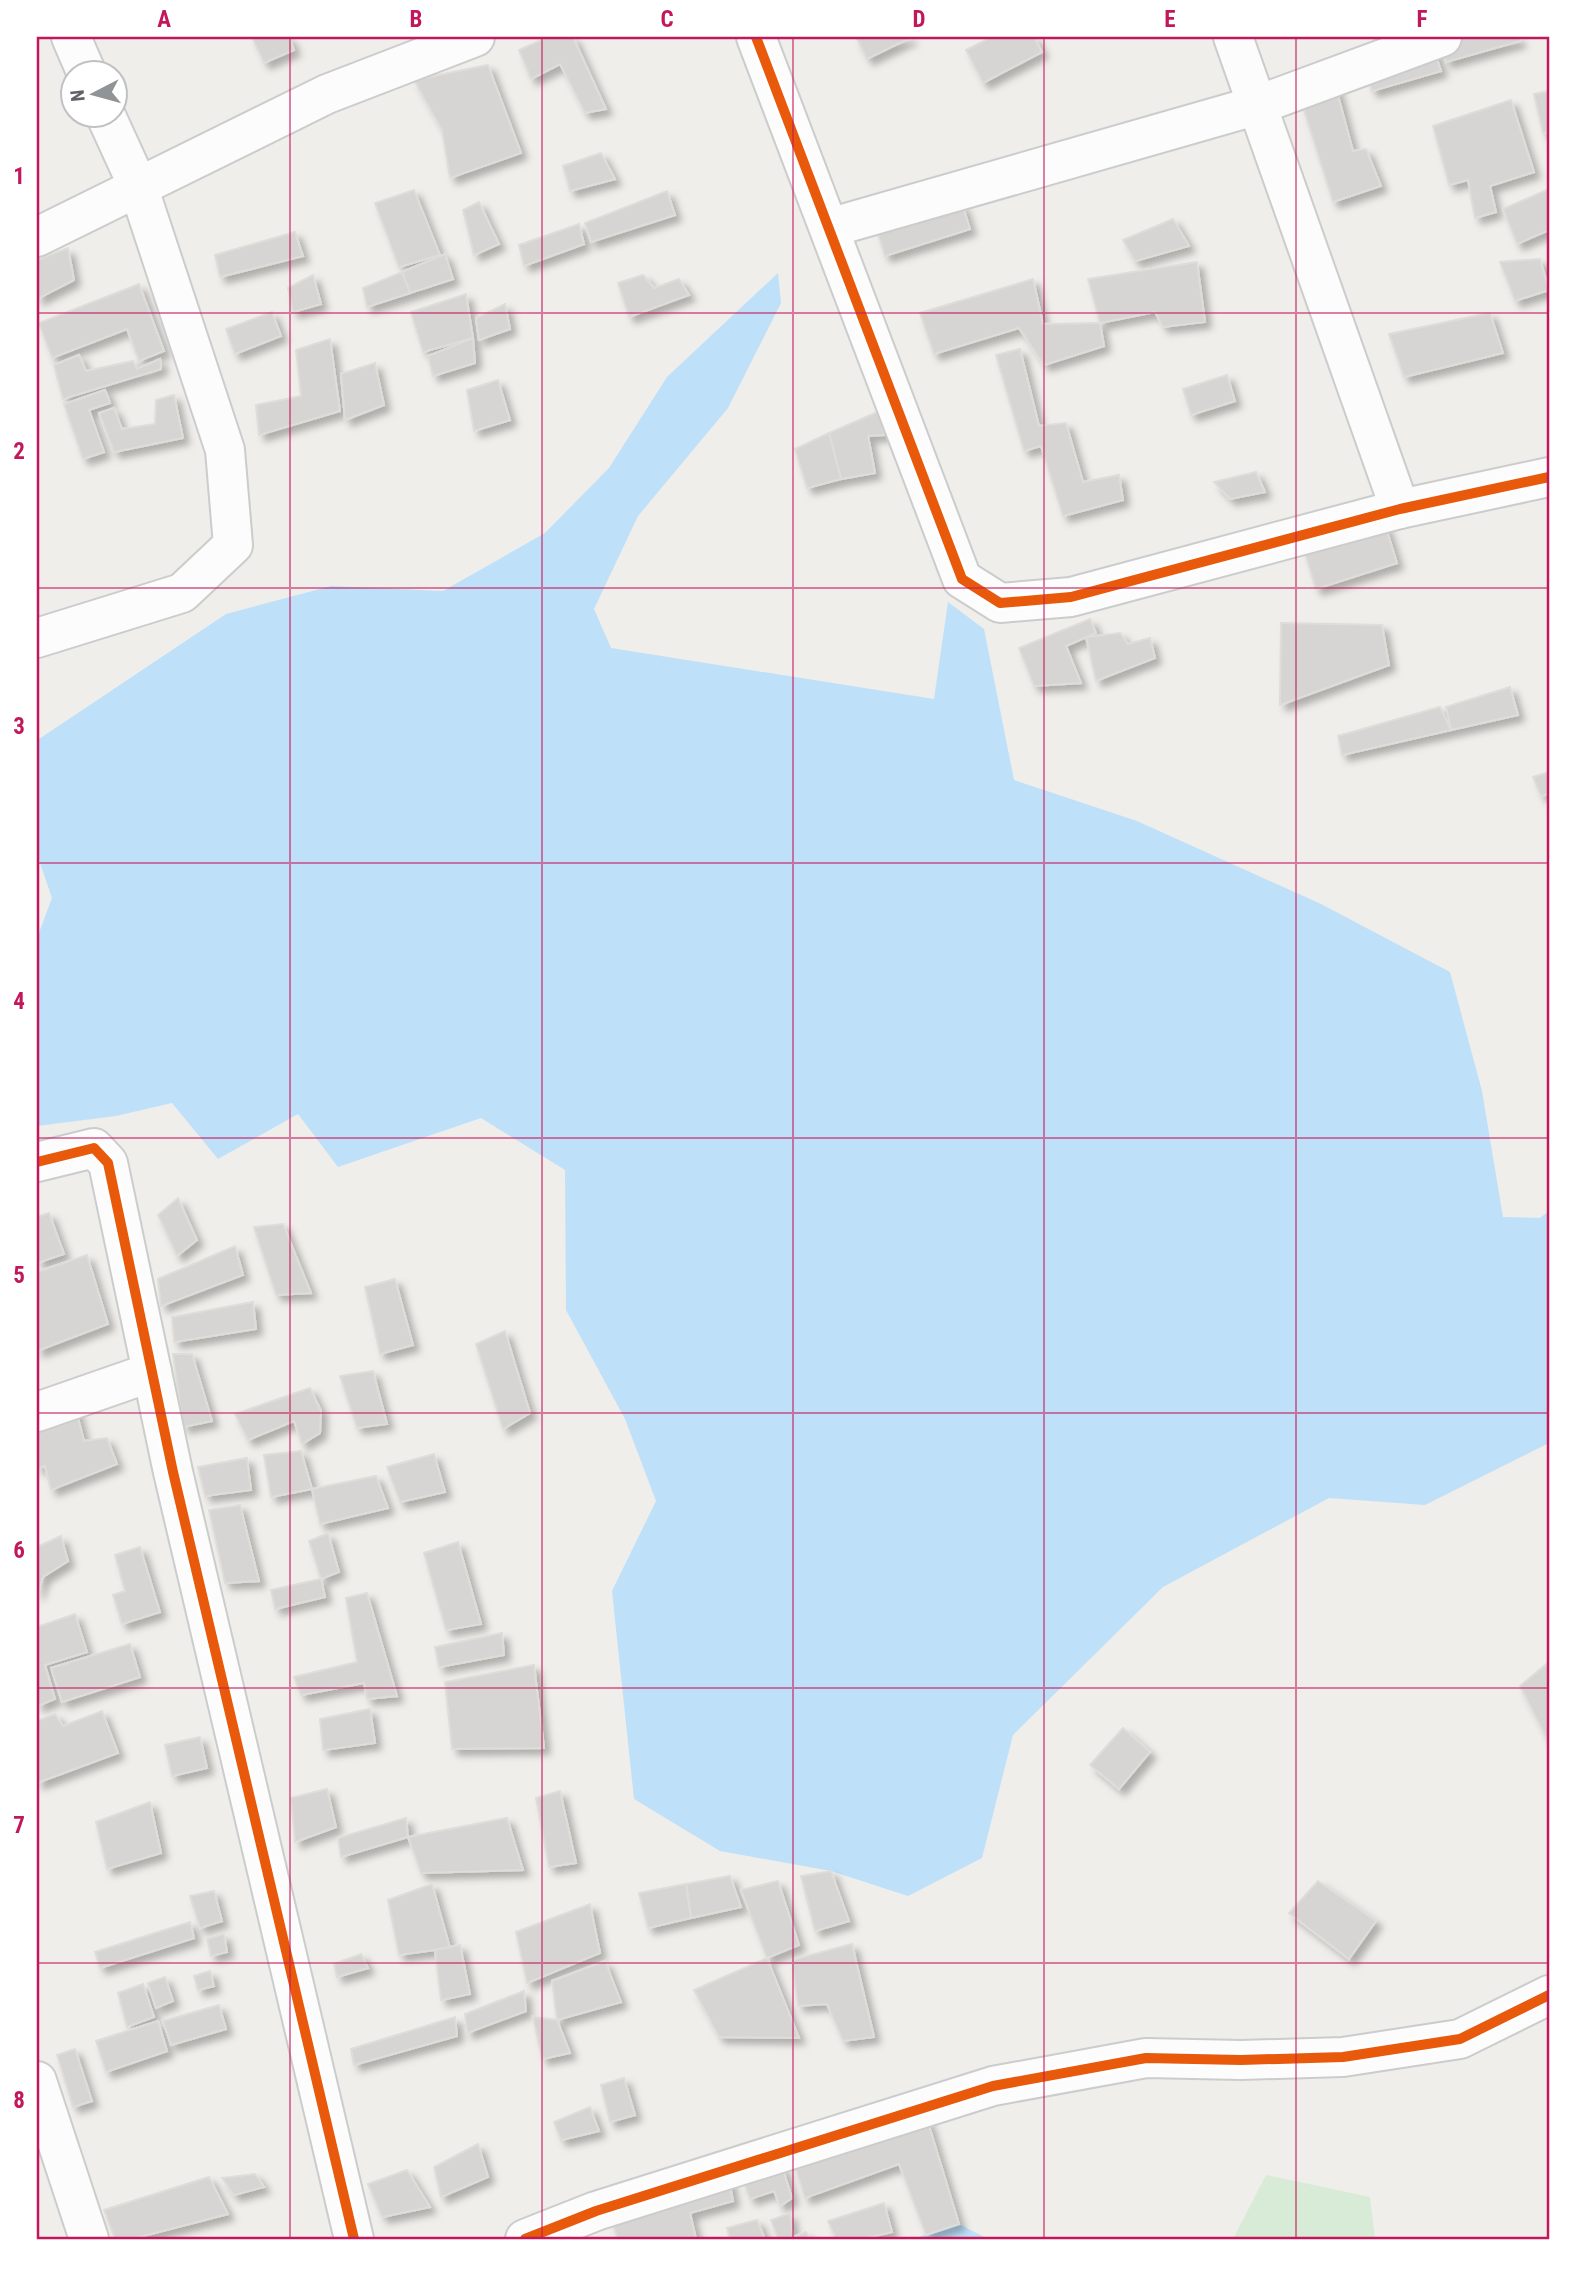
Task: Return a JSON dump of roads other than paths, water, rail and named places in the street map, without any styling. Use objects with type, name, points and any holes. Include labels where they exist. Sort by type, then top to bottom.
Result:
[{"type":"street","points":[[71,37],[81,60]]},
{"type":"street","points":[[37,237],[327,94],[475,37]]},
{"type":"street","points":[[756,37],[962,579],[1000,603],[1071,597],[1401,509],[1549,477]]},
{"type":"street","points":[[1233,37],[1401,509]]},
{"type":"street","points":[[829,228],[1258,105],[1442,37]]},
{"type":"street","points":[[37,638],[182,593],[233,545],[225,450],[138,187],[112,130]]},
{"type":"street","points":[[37,1162],[94,1148],[107,1163],[152,1372],[354,2239]]},
{"type":"street","points":[[37,1412],[152,1372]]},
{"type":"street","points":[[525,2239],[596,2211],[993,2086],[1146,2058],[1241,2060],[1343,2057],[1460,2039],[1549,1995]]},
{"type":"street","points":[[37,2081],[89,2239]]},
{"type":"water","points":[[778,273],[781,303],[728,408],[638,516],[594,609],[611,648],[934,699],[948,602],[984,629],[1014,780],[1137,821],[1321,904],[1450,972],[1482,1091],[1503,1217],[1540,1218],[1549,1211],[1549,1443],[1425,1505],[1329,1498],[1163,1587],[1013,1735],[982,1858],[908,1896],[831,1871],[720,1851],[634,1799],[612,1591],[656,1501],[625,1419],[566,1310],[565,1170],[481,1118],[338,1167],[298,1114],[218,1159],[172,1103],[116,1116],[37,1126],[37,938],[52,898],[37,854],[39,739],[226,614],[331,586],[443,591],[545,533],[609,468],[667,377]]},
{"type":"water","points":[[959,2224],[988,2239],[912,2239]]}]
